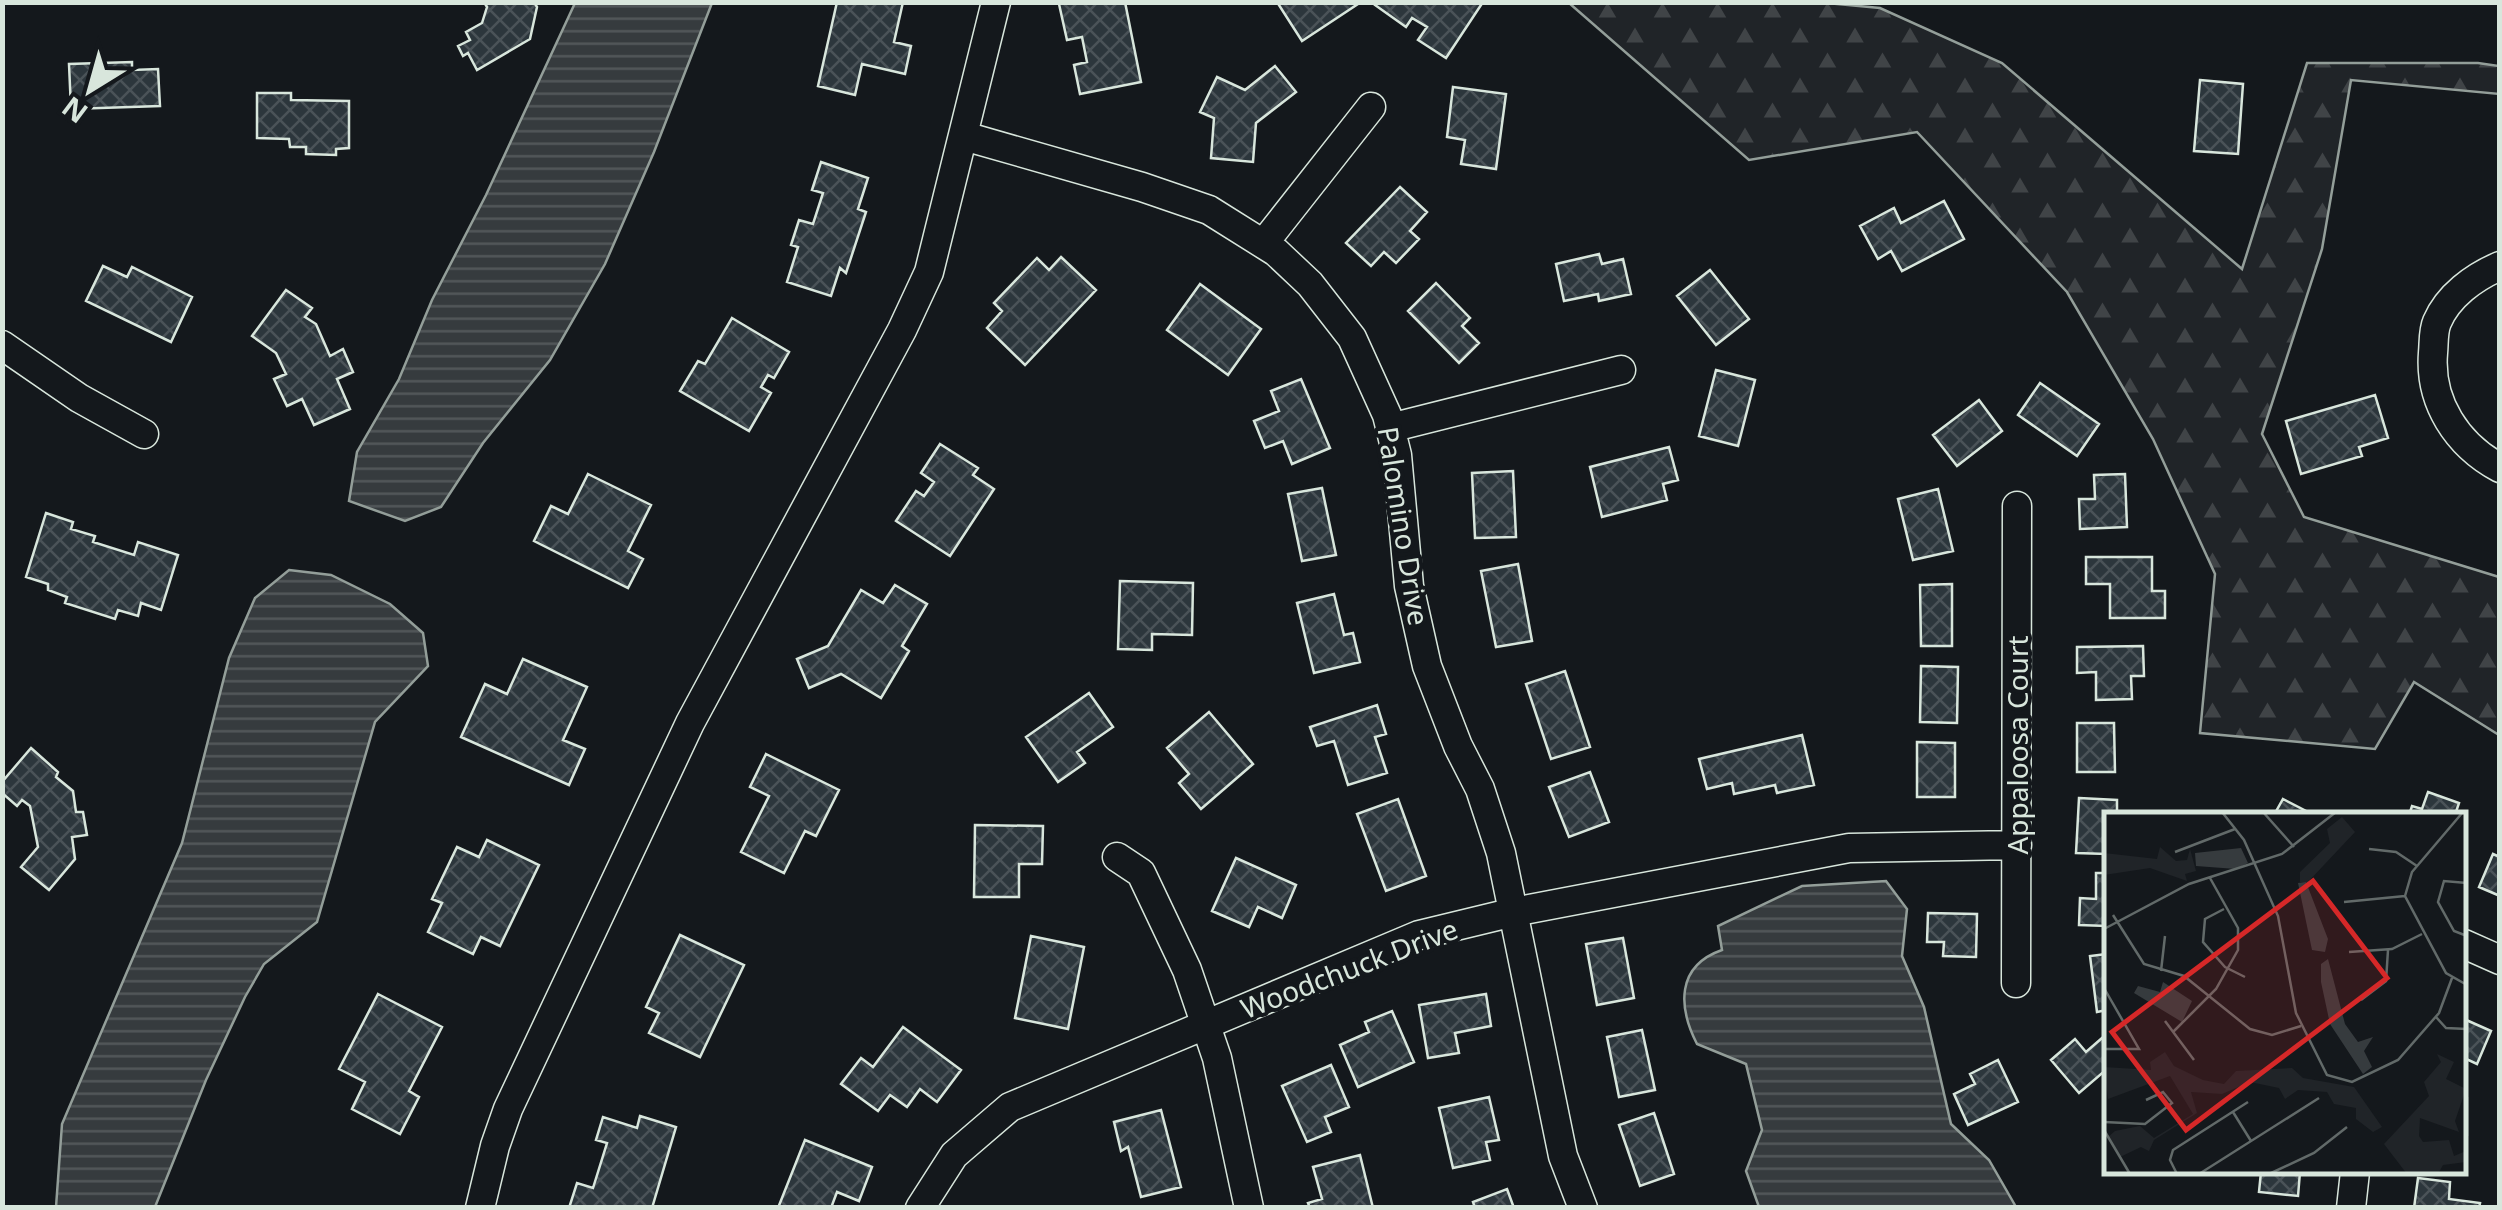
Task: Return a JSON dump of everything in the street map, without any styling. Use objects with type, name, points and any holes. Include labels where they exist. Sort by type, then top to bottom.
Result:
[{"type":"street","points":[[480,1208],[508,1109],[690,724],[922,286],[996,2]]},
{"type":"street","points":[[1264,243],[1371,107]]},
{"type":"street","name":"Palomino Drive","points":[[964,136],[1209,210],[1264,243],[1310,284],[1352,338],[1390,428],[1409,586],[1427,666],[1491,816],[1563,1156],[1583,1208]]},
{"type":"street","points":[[2500,266],[2451,299],[2436,325],[2432,366],[2438,402],[2456,434],[2500,468]]},
{"type":"street","points":[[2,346],[78,398],[144,434]]},
{"type":"street","points":[[1390,428],[1622,370]]},
{"type":"street","name":"Appaloosa Court","points":[[2016,984],[2017,506]]},
{"type":"street","name":"Woodchuck Drive","points":[[920,1208],[954,1154],[1010,1107],[1419,936],[1514,912],[1849,848],[2016,845]]},
{"type":"street","points":[[1117,857],[1141,872],[1157,901],[1205,1024],[1217,1058],[1250,1208]]},
{"type":"street","points":[[2467,945],[2500,960]]},
{"type":"street","points":[[2350,1208],[2355,1175]]},
{"type":"green space","points":[[1816,2],[1880,8],[2002,63],[2242,269],[2307,63],[2499,66],[2499,94],[2351,80],[2322,249],[2262,434],[2304,517],[2499,577],[2499,735],[2414,682],[2375,749],[2200,733],[2215,574],[2153,439],[2067,292],[1917,132],[1749,160],[1569,3]]},
{"type":"shaded area","points":[[575,3],[712,3],[605,264],[550,360],[483,443],[441,507],[405,521],[349,501],[357,452],[399,379],[432,300],[486,195]]},
{"type":"shaded area","points":[[289,570],[331,575],[390,604],[423,633],[428,666],[375,722],[317,922],[264,964],[245,997],[206,1080],[155,1207],[56,1207],[62,1124],[182,843],[229,658],[255,598]]},
{"type":"shaded area","points":[[1886,881],[1907,909],[1902,956],[1924,1007],[1951,1124],[1989,1160],[2016,1207],[1759,1207],[1746,1171],[1762,1130],[1746,1064],[1697,1044],[1684,1002],[1689,977],[1707,957],[1722,950],[1718,926],[1802,886]]},
{"type":"building","points":[[484,2],[534,2],[537,7],[530,39],[477,70],[468,53],[463,56],[458,46],[470,40],[466,32],[482,23],[487,7]]},
{"type":"building","points":[[837,2],[903,2],[894,42],[911,46],[905,74],[862,64],[855,95],[818,86]]},
{"type":"building","points":[[1125,2],[1141,82],[1080,94],[1074,65],[1087,62],[1082,37],[1067,40],[1059,4]]},
{"type":"building","points":[[1277,2],[1361,2],[1302,41]]},
{"type":"building","points":[[1483,2],[1446,58],[1418,40],[1427,27],[1412,18],[1406,27],[1375,5]]},
{"type":"building","points":[[132,62],[132,70],[158,69],[160,106],[71,109],[69,64]]},
{"type":"building","points":[[1275,66],[1296,92],[1256,123],[1253,162],[1211,158],[1214,118],[1200,112],[1217,77],[1245,90]]},
{"type":"building","points":[[2200,80],[2243,84],[2238,154],[2194,151]]},
{"type":"building","points":[[1453,87],[1506,94],[1496,169],[1461,164],[1465,140],[1447,137]]},
{"type":"building","points":[[257,93],[291,93],[291,100],[349,101],[349,148],[336,149],[336,155],[306,154],[306,147],[290,147],[289,139],[257,138]]},
{"type":"building","points":[[821,162],[868,178],[858,209],[866,212],[846,273],[840,268],[831,296],[787,282],[798,247],[791,245],[799,220],[813,224],[823,193],[812,190]]},
{"type":"building","points":[[1400,187],[1427,212],[1410,231],[1419,239],[1396,263],[1384,252],[1371,266],[1346,243]]},
{"type":"building","points":[[1944,201],[1964,239],[1902,271],[1891,251],[1878,259],[1860,226],[1894,208],[1901,223]]},
{"type":"building","points":[[1599,254],[1602,264],[1623,259],[1631,294],[1599,301],[1598,294],[1564,301],[1556,264]]},
{"type":"building","points":[[1061,257],[1096,290],[1025,365],[987,328],[1002,311],[994,303],[1037,258],[1049,270]]},
{"type":"building","points":[[103,266],[127,277],[132,267],[192,297],[171,342],[86,301]]},
{"type":"building","points":[[1710,270],[1749,319],[1716,345],[1677,296]]},
{"type":"building","points":[[1436,283],[1470,318],[1462,326],[1479,343],[1459,363],[1408,311]]},
{"type":"building","points":[[1200,284],[1261,329],[1228,375],[1167,330]]},
{"type":"building","points":[[286,290],[312,308],[305,317],[316,324],[330,356],[343,349],[353,372],[337,379],[350,409],[314,425],[302,399],[287,406],[274,379],[286,374],[276,353],[252,336]]},
{"type":"building","points":[[732,318],[789,352],[774,378],[768,375],[761,387],[771,393],[749,431],[680,391],[698,361],[705,364]]},
{"type":"building","points":[[1716,370],[1755,380],[1738,446],[1699,436]]},
{"type":"building","points":[[1301,379],[1330,448],[1292,464],[1283,441],[1265,448],[1254,421],[1279,411],[1271,391]]},
{"type":"building","points":[[2040,383],[2099,424],[2077,456],[2018,415]]},
{"type":"building","points":[[2375,395],[2388,438],[2359,447],[2362,456],[2301,474],[2286,421]]},
{"type":"building","points":[[1979,400],[2002,431],[1957,466],[1933,435]]},
{"type":"building","points":[[940,444],[978,468],[973,475],[994,489],[950,556],[896,521],[916,491],[924,496],[934,482],[921,473]]},
{"type":"building","points":[[1669,447],[1678,480],[1663,484],[1667,500],[1602,517],[1590,467]]},
{"type":"building","points":[[1513,471],[1516,537],[1475,538],[1472,473]]},
{"type":"building","points":[[588,474],[651,505],[628,551],[643,559],[628,588],[534,541],[551,506],[568,514]]},
{"type":"building","points":[[2125,474],[2127,527],[2080,529],[2079,499],[2095,499],[2094,475]]},
{"type":"building","points":[[1322,488],[1336,555],[1302,561],[1288,494]]},
{"type":"building","points":[[1938,489],[1953,551],[1913,560],[1898,499]]},
{"type":"building","points":[[46,513],[73,522],[71,529],[95,536],[93,542],[134,555],[138,542],[178,555],[161,610],[141,603],[138,616],[118,610],[115,619],[65,603],[67,597],[48,590],[48,584],[26,577]]},
{"type":"building","points":[[2086,557],[2152,557],[2152,591],[2165,591],[2165,618],[2110,618],[2110,584],[2086,584]]},
{"type":"building","points":[[1518,564],[1532,641],[1496,647],[1481,571]]},
{"type":"building","points":[[1120,581],[1193,583],[1192,635],[1152,634],[1152,650],[1118,649]]},
{"type":"building","points":[[1952,584],[1952,646],[1921,646],[1920,585]]},
{"type":"building","points":[[895,585],[927,604],[902,646],[909,651],[881,698],[841,674],[809,688],[797,659],[828,646],[861,590],[883,603]]},
{"type":"building","points":[[1334,594],[1344,635],[1353,633],[1360,662],[1314,673],[1297,603]]},
{"type":"building","points":[[2143,646],[2144,676],[2131,676],[2132,699],[2096,700],[2096,672],[2077,673],[2077,647]]},
{"type":"building","points":[[523,659],[587,687],[563,740],[585,749],[569,785],[461,737],[485,684],[507,694]]},
{"type":"building","points":[[1921,666],[1958,667],[1957,723],[1920,722]]},
{"type":"building","points":[[1565,671],[1590,747],[1551,759],[1526,684]]},
{"type":"building","points":[[1089,693],[1113,727],[1077,752],[1085,763],[1058,782],[1026,737]]},
{"type":"building","points":[[1377,705],[1386,734],[1375,737],[1387,773],[1348,785],[1334,741],[1317,746],[1310,727]]},
{"type":"building","points":[[1209,712],[1253,764],[1201,809],[1179,783],[1189,774],[1167,748]]},
{"type":"building","points":[[2077,723],[2114,723],[2115,772],[2077,772]]},
{"type":"building","points":[[1802,735],[1814,785],[1777,793],[1775,785],[1734,794],[1732,783],[1707,789],[1699,759]]},
{"type":"building","points":[[1917,742],[1955,743],[1955,797],[1917,797]]},
{"type":"building","points":[[31,748],[73,791],[76,812],[83,812],[87,835],[72,837],[75,859],[49,890],[21,867],[38,847],[30,806],[22,800],[17,806],[2,793],[2,782]]},
{"type":"building","points":[[766,754],[839,790],[816,836],[805,831],[784,873],[741,852],[769,796],[750,787]]},
{"type":"building","points":[[1590,772],[1609,822],[1569,837],[1549,787]]},
{"type":"building","points":[[2428,792],[2459,803],[2456,812],[2410,812],[2412,806],[2422,809]]},
{"type":"building","points":[[2079,798],[2117,800],[2117,812],[2104,812],[2104,854],[2076,853]]},
{"type":"building","points":[[1398,799],[1426,876],[1386,891],[1357,814]]},
{"type":"building","points":[[2283,799],[2308,812],[2276,812]]},
{"type":"building","points":[[975,825],[1043,826],[1042,864],[1019,864],[1019,897],[974,897]]},
{"type":"building","points":[[487,840],[539,865],[500,946],[481,937],[473,954],[428,932],[442,903],[432,899],[457,847],[479,857]]},
{"type":"building","points":[[2493,854],[2500,857],[2500,896],[2479,887]]},
{"type":"building","points":[[1236,858],[1296,885],[1282,918],[1258,907],[1249,927],[1212,911]]},
{"type":"building","points":[[2096,873],[2104,873],[2104,926],[2079,925],[2080,898],[2096,899]]},
{"type":"building","points":[[1928,913],[1977,914],[1976,957],[1943,956],[1944,942],[1927,942]]},
{"type":"building","points":[[680,935],[744,965],[700,1057],[649,1033],[659,1013],[646,1007]]},
{"type":"building","points":[[1031,936],[1084,947],[1068,1029],[1015,1018]]},
{"type":"building","points":[[1623,938],[1634,998],[1597,1005],[1586,944]]},
{"type":"building","points":[[2104,954],[2104,1011],[2097,1012],[2090,956]]},
{"type":"building","points":[[378,994],[442,1027],[409,1091],[419,1097],[400,1134],[352,1109],[365,1082],[339,1069]]},
{"type":"building","points":[[1486,994],[1491,1026],[1455,1033],[1459,1053],[1428,1058],[1419,1005]]},
{"type":"building","points":[[1392,1011],[1414,1062],[1358,1087],[1340,1045],[1369,1032],[1365,1022]]},
{"type":"building","points":[[2467,1020],[2491,1031],[2477,1064],[2467,1059]]},
{"type":"building","points":[[903,1027],[961,1070],[937,1102],[920,1089],[907,1107],[890,1095],[878,1111],[841,1084],[861,1058],[873,1067]]},
{"type":"building","points":[[1642,1030],[1655,1090],[1619,1097],[1607,1037]]},
{"type":"building","points":[[2075,1039],[2086,1052],[2104,1040],[2104,1072],[2079,1093],[2051,1060]]},
{"type":"building","points":[[1998,1060],[2018,1102],[1968,1125],[1954,1094],[1975,1084],[1970,1074]]},
{"type":"building","points":[[1331,1065],[1349,1107],[1325,1117],[1331,1132],[1307,1142],[1282,1086]]},
{"type":"building","points":[[1489,1097],[1499,1140],[1486,1142],[1490,1160],[1453,1168],[1439,1108]]},
{"type":"building","points":[[1161,1110],[1181,1187],[1141,1197],[1128,1147],[1121,1151],[1114,1122]]},
{"type":"building","points":[[1654,1113],[1674,1174],[1640,1186],[1619,1125]]},
{"type":"building","points":[[640,1116],[676,1127],[652,1208],[569,1208],[577,1183],[593,1188],[607,1143],[596,1140],[603,1117],[637,1128]]},
{"type":"building","points":[[805,1140],[872,1167],[859,1201],[837,1192],[831,1208],[778,1208]]},
{"type":"building","points":[[1360,1155],[1373,1208],[1310,1208],[1308,1203],[1322,1199],[1313,1167]]},
{"type":"building","points":[[2261,1175],[2300,1175],[2298,1196],[2259,1192]]},
{"type":"building","points":[[2418,1178],[2450,1182],[2449,1199],[2480,1203],[2479,1208],[2414,1208]]},
{"type":"building","points":[[1507,1189],[1514,1208],[1475,1208],[1473,1202]]}]
